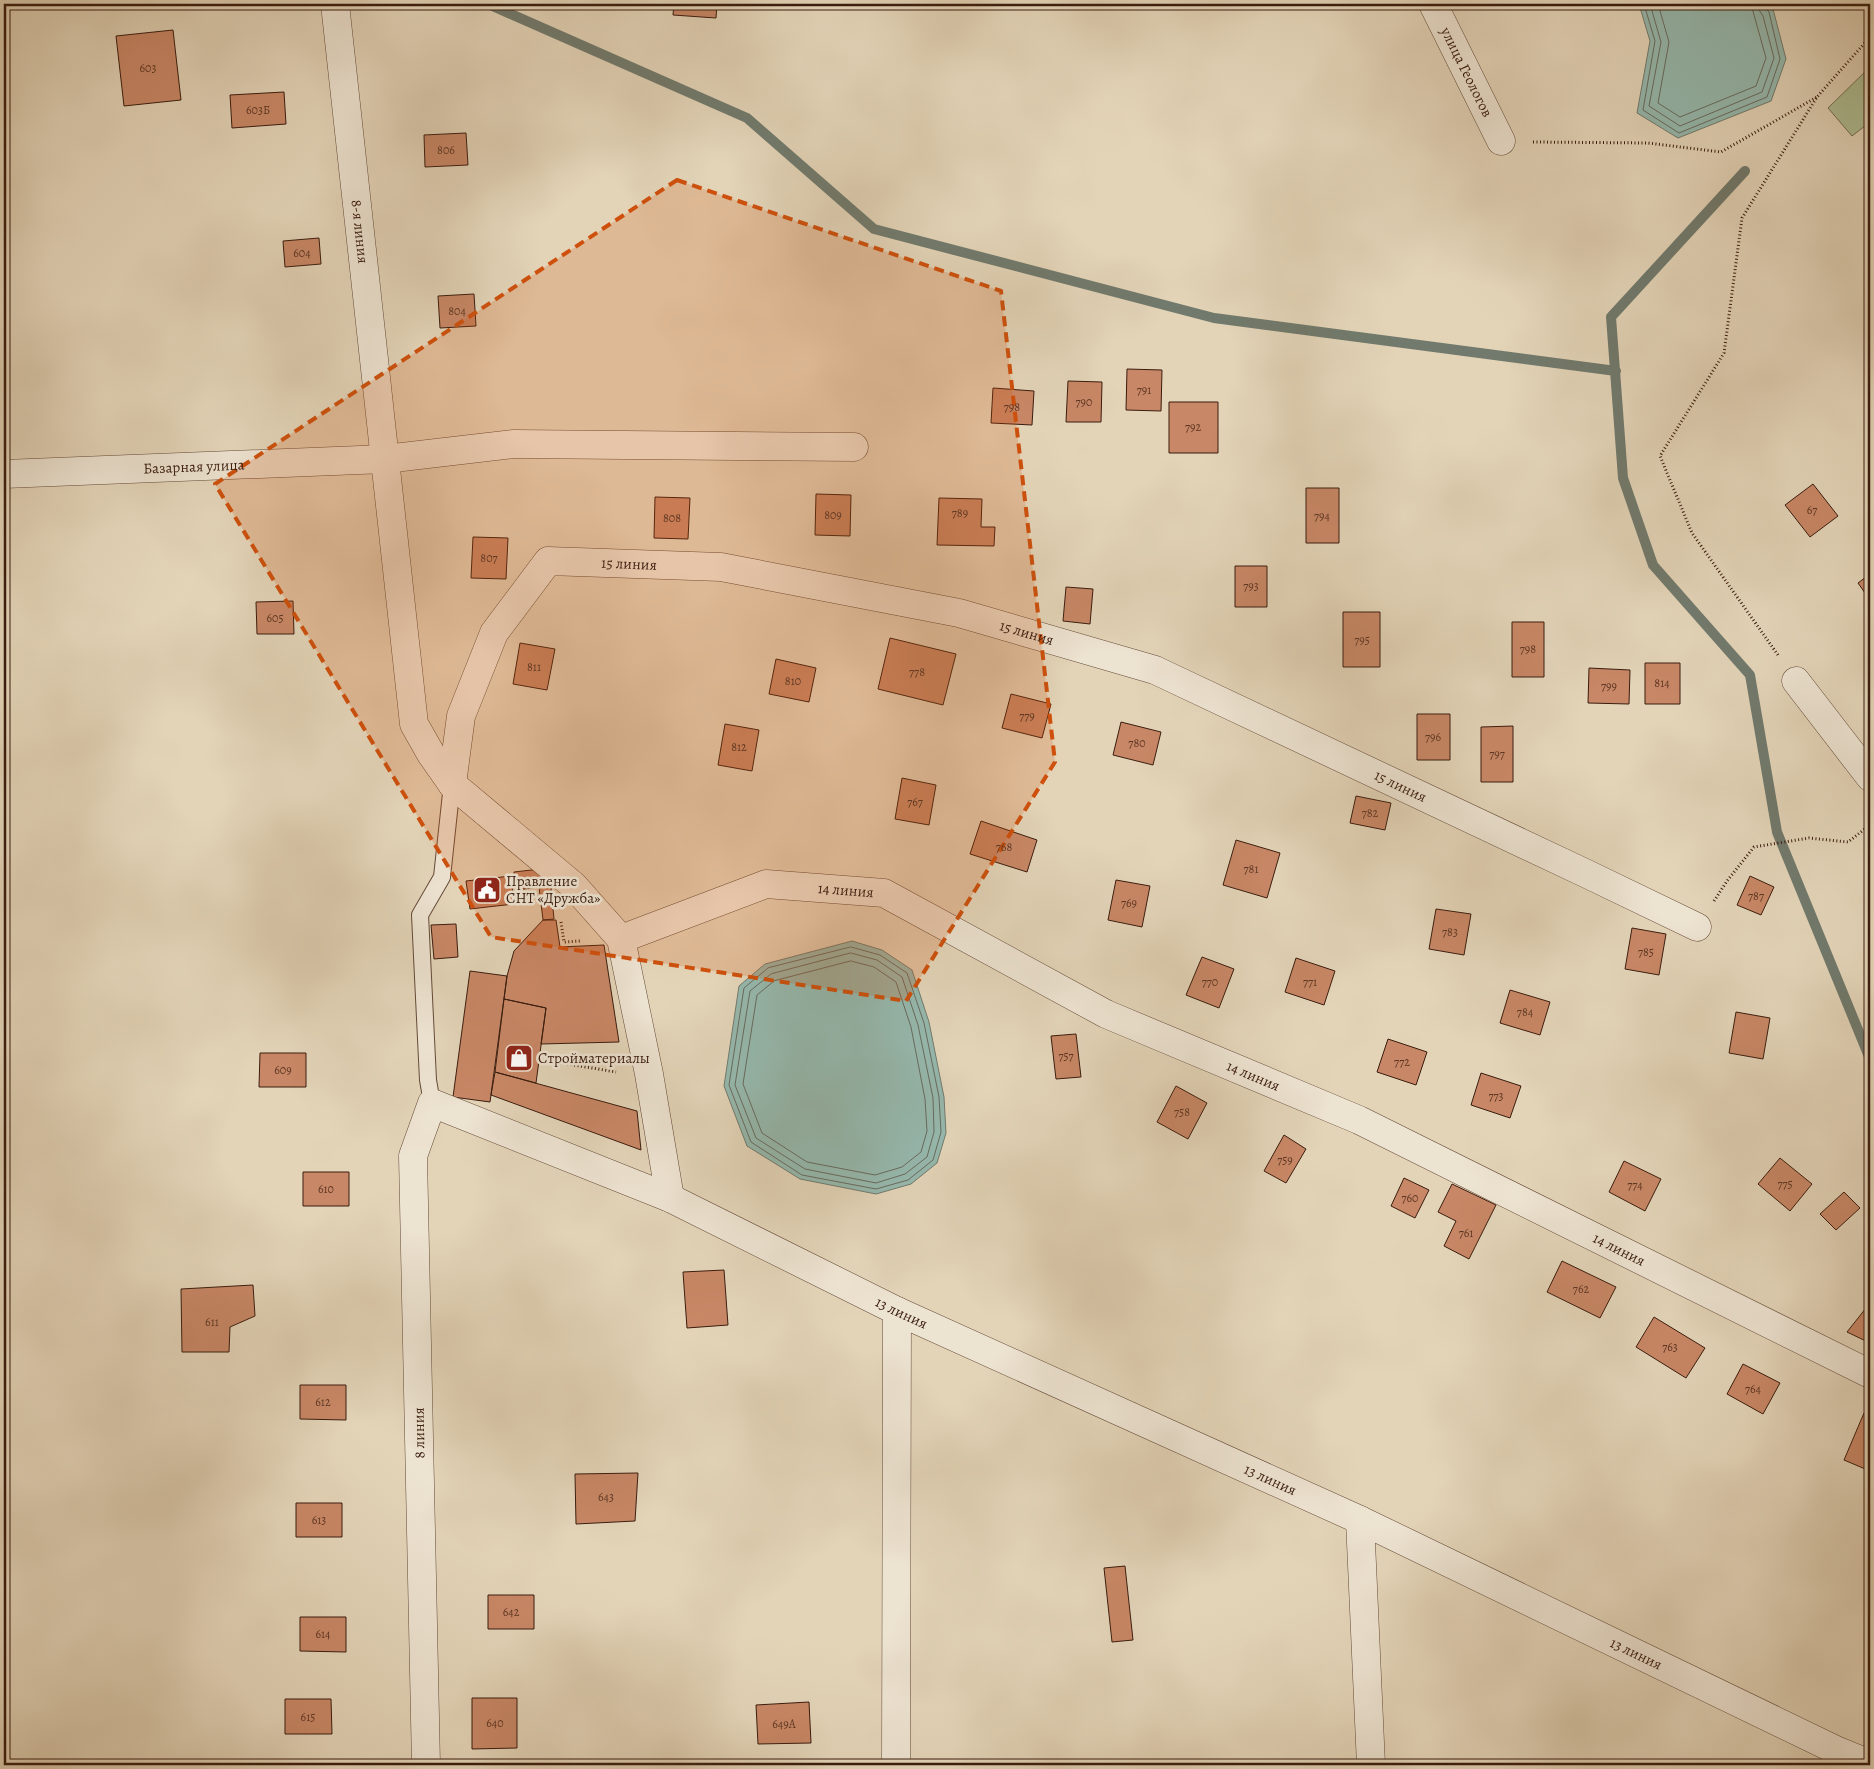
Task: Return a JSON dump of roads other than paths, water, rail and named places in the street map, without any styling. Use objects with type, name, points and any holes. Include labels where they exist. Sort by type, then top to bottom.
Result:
[{"type":"street","name":"8-я линия","points":[[335,4],[414,724],[431,754],[452,784],[574,886],[621,939]]},
{"type":"street","name":"улица Геологов","points":[[1433,4],[1501,141]]},
{"type":"street","name":"Базарная улица","points":[[4,474],[385,459],[514,444],[854,447]]},
{"type":"street","name":"15 линия","points":[[452,784],[461,716],[494,633],[548,561],[721,567],[959,614],[1155,670],[1697,927]]},
{"type":"street","points":[[1796,681],[1870,777]]},
{"type":"street","name":"14 линия","points":[[621,939],[766,884],[884,893],[1106,1014],[1359,1120],[1870,1374]]},
{"type":"street","points":[[621,939],[649,1074],[670,1198]]},
{"type":"street","name":"13 линия","points":[[432,1103],[670,1198],[896,1311],[1360,1520],[1838,1751],[1870,1764]]},
{"type":"street","name":"8 линия","points":[[426,1765],[413,1156],[432,1103]]},
{"type":"street","points":[[896,1311],[896,1765]]},
{"type":"street","points":[[1360,1520],[1371,1765]]},
{"type":"lane","points":[[432,1103],[428,1080],[420,915],[442,877],[452,784]]},
{"type":"water","points":[[1639,4],[1767,4],[1773,9],[1786,59],[1771,101],[1678,138],[1637,113],[1650,41]]},
{"type":"water","points":[[852,941],[882,950],[912,970],[929,1022],[944,1097],[946,1133],[937,1163],[911,1184],[876,1194],[800,1179],[747,1146],[724,1086],[739,986],[765,964]]},
{"type":"waterway","points":[[488,4],[747,118],[874,229],[1214,318],[1616,371]]},
{"type":"waterway","points":[[1745,171],[1611,317],[1623,478],[1653,565],[1750,675],[1777,832],[1870,1059]]},
{"type":"place","name":"Правление СНТ «Дружба»","points":[[487,890]]},
{"type":"place","name":"Стройматериалы","points":[[519,1058]]}]
